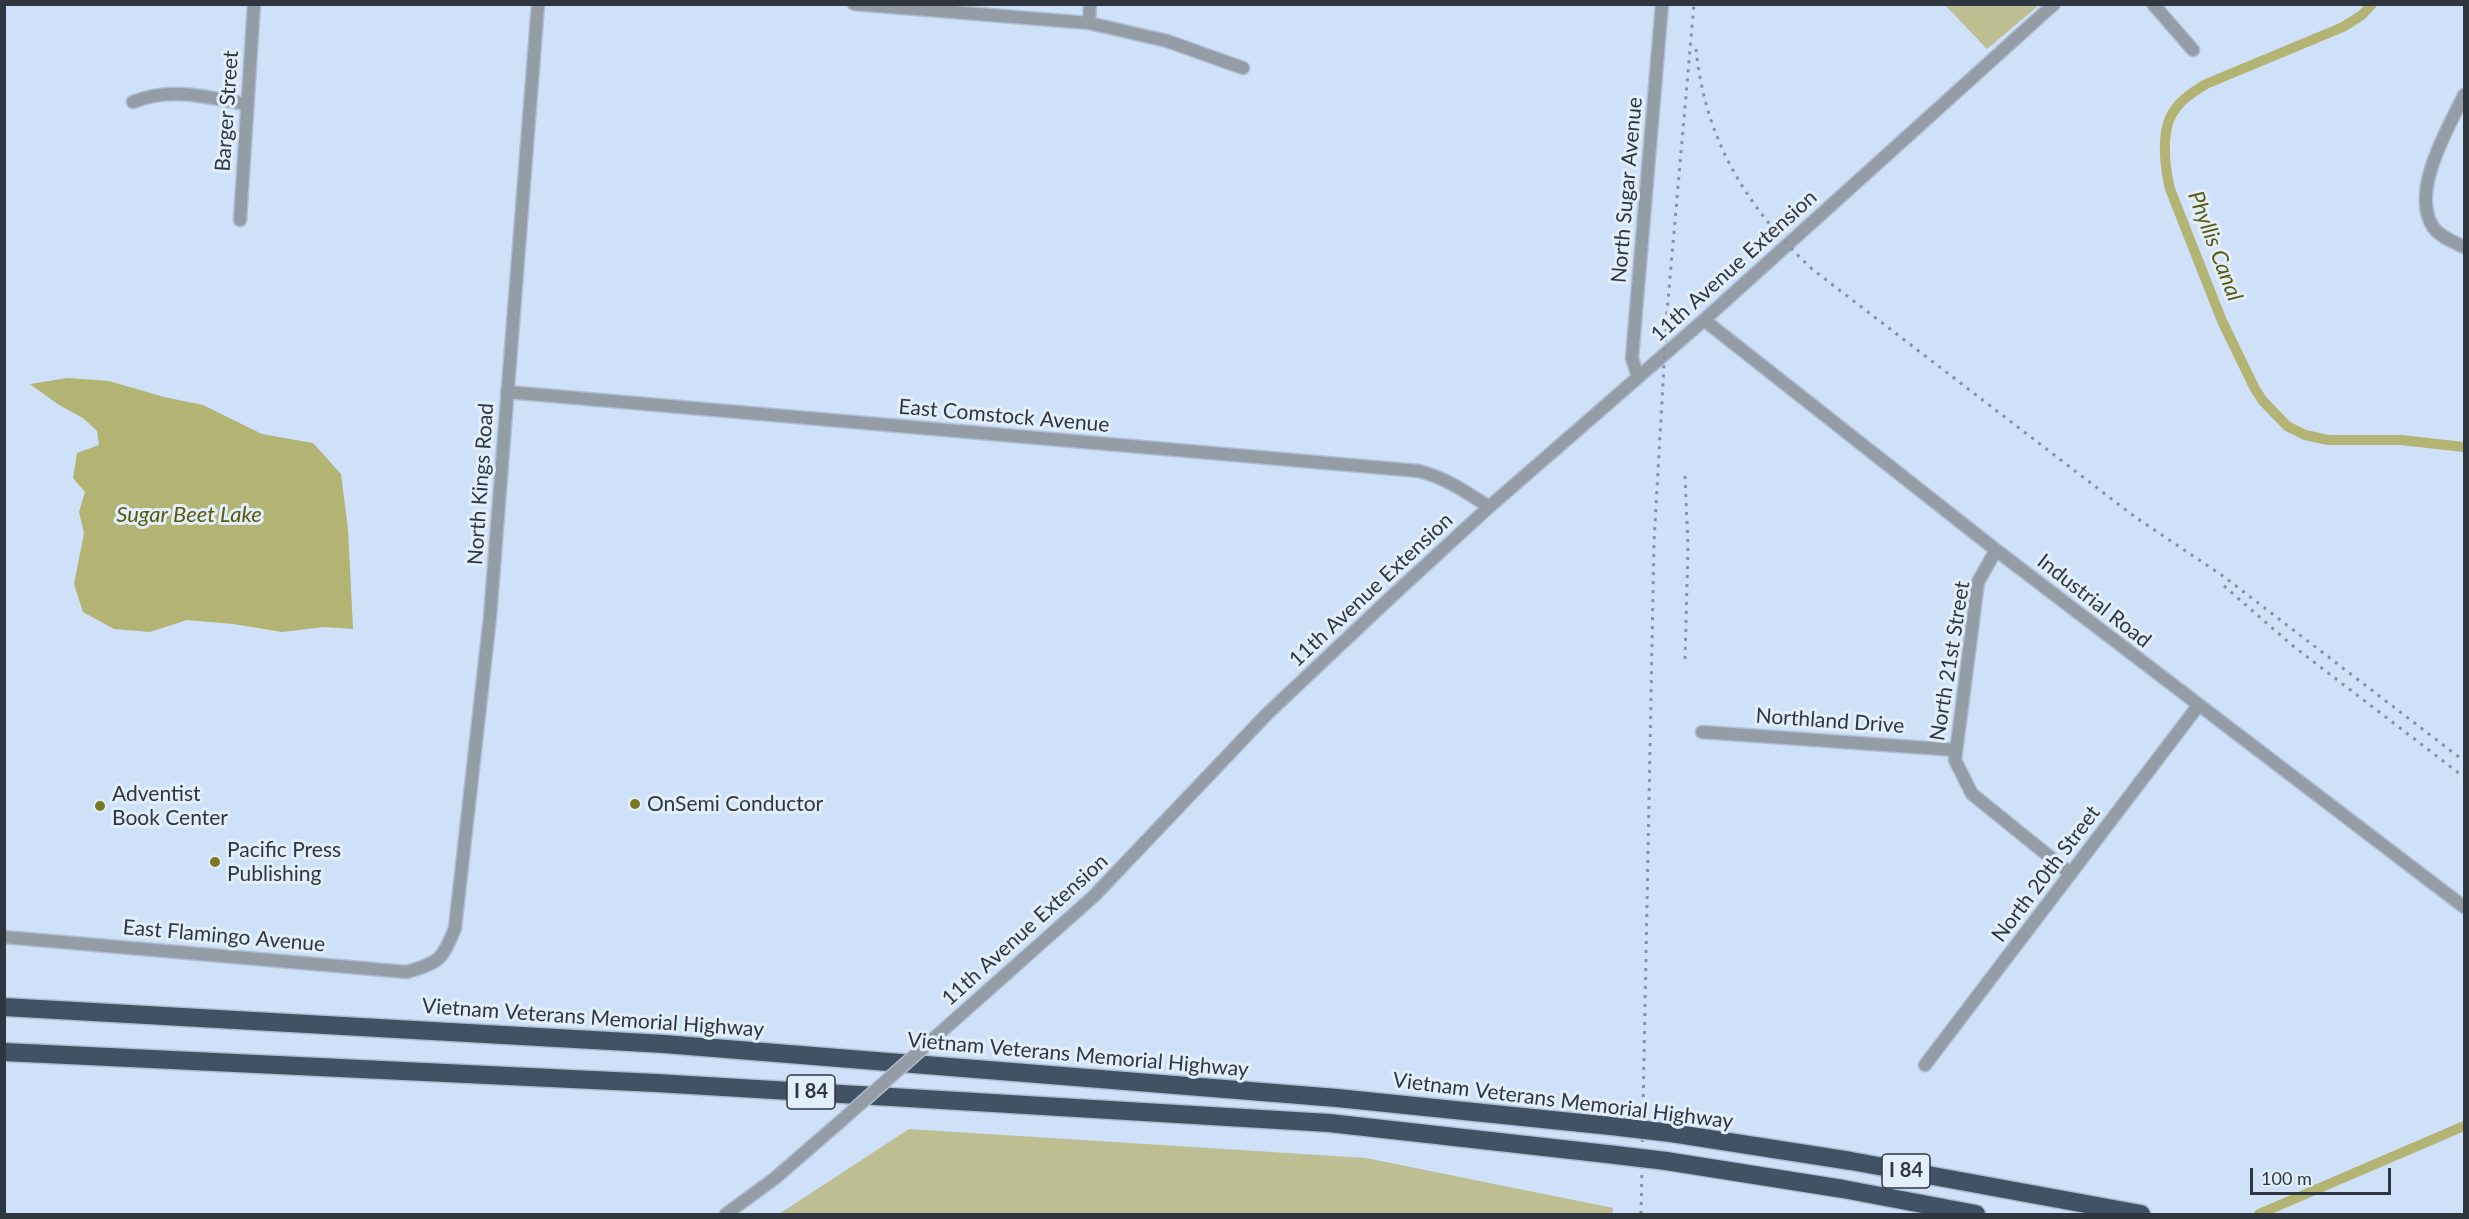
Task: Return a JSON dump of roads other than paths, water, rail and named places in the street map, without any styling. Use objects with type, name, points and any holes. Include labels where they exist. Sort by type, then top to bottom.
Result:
[{"type":"highway","name":"Vietnam Veterans Memorial Highway","points":[[4,1007],[664,1044],[1336,1098],[1671,1133],[1851,1161],[2141,1215]]},
{"type":"highway","name":"I 84","points":[[4,1052],[668,1083],[1329,1124],[1666,1161],[1843,1189],[1976,1215]]},
{"type":"street","name":"Barger Street","points":[[240,220],[254,4]]},
{"type":"street","name":"North Kings Road","points":[[438,960],[445,952],[455,928],[490,616],[538,4]]},
{"type":"street","points":[[854,4],[1089,23],[1167,41],[1243,68]]},
{"type":"street","points":[[1089,23],[1090,4]]},
{"type":"street","name":"North Sugar Avenue","points":[[1638,377],[1632,358],[1662,4]]},
{"type":"street","name":"11th Avenue Extension","points":[[726,1215],[774,1179],[1094,896],[1283,698],[1489,507],[1704,320],[2054,4]]},
{"type":"street","points":[[2153,4],[2193,50]]},
{"type":"street","points":[[133,102],[151,95],[175,92],[247,104]]},
{"type":"street","points":[[2464,95],[2426,184],[2426,211],[2434,228],[2448,239],[2464,247]]},
{"type":"street","name":"Industrial Road","points":[[1704,320],[1996,550],[2464,907]]},
{"type":"street","name":"East Comstock Avenue","points":[[507,392],[1419,471],[1453,483],[1489,507]]},
{"type":"street","name":"North 21st Street","points":[[1996,550],[1978,582],[1955,760],[1971,794],[2071,874]]},
{"type":"street","name":"North 20th Street","points":[[1925,1065],[2198,706]]},
{"type":"street","name":"Northland Drive","points":[[1702,732],[1956,750]]},
{"type":"street","name":"East Flamingo Avenue","points":[[4,937],[407,972],[438,960]]},
{"type":"water","name":"Sugar Beet Lake","points":[[68,378],[109,381],[164,397],[203,405],[262,434],[313,443],[341,474],[348,529],[353,629],[324,627],[282,632],[187,620],[150,632],[114,629],[83,612],[74,584],[84,533],[79,512],[85,492],[73,478],[77,453],[99,445],[97,431],[83,418],[59,405],[30,384]]},
{"type":"waterway","name":"Phyllis Canal","points":[[2372,4],[2362,15],[2343,27],[2206,84],[2184,99],[2170,119],[2165,138],[2168,180],[2222,321],[2255,389],[2287,426],[2305,435],[2328,440],[2401,440],[2464,447]]},
{"type":"waterway","name":"Phyllis Canal","points":[[2259,1214],[2464,1126]]},
{"type":"railway","points":[[1641,1214],[1654,542],[1667,312],[1694,4]]},
{"type":"railway","points":[[1696,49],[1709,113],[1733,170],[1749,197],[1768,222],[1812,269],[2135,517],[2223,576],[2464,761]]},
{"type":"railway","points":[[1685,476],[1688,546],[1685,660]]},
{"type":"railway","points":[[2224,586],[2293,646],[2464,777]]},
{"type":"place","name":"OnSemi Conductor","points":[[635,804]]},
{"type":"place","name":"Adventist Book Center","points":[[100,806]]},
{"type":"place","name":"Pacific Press Publishing","points":[[215,862]]}]
